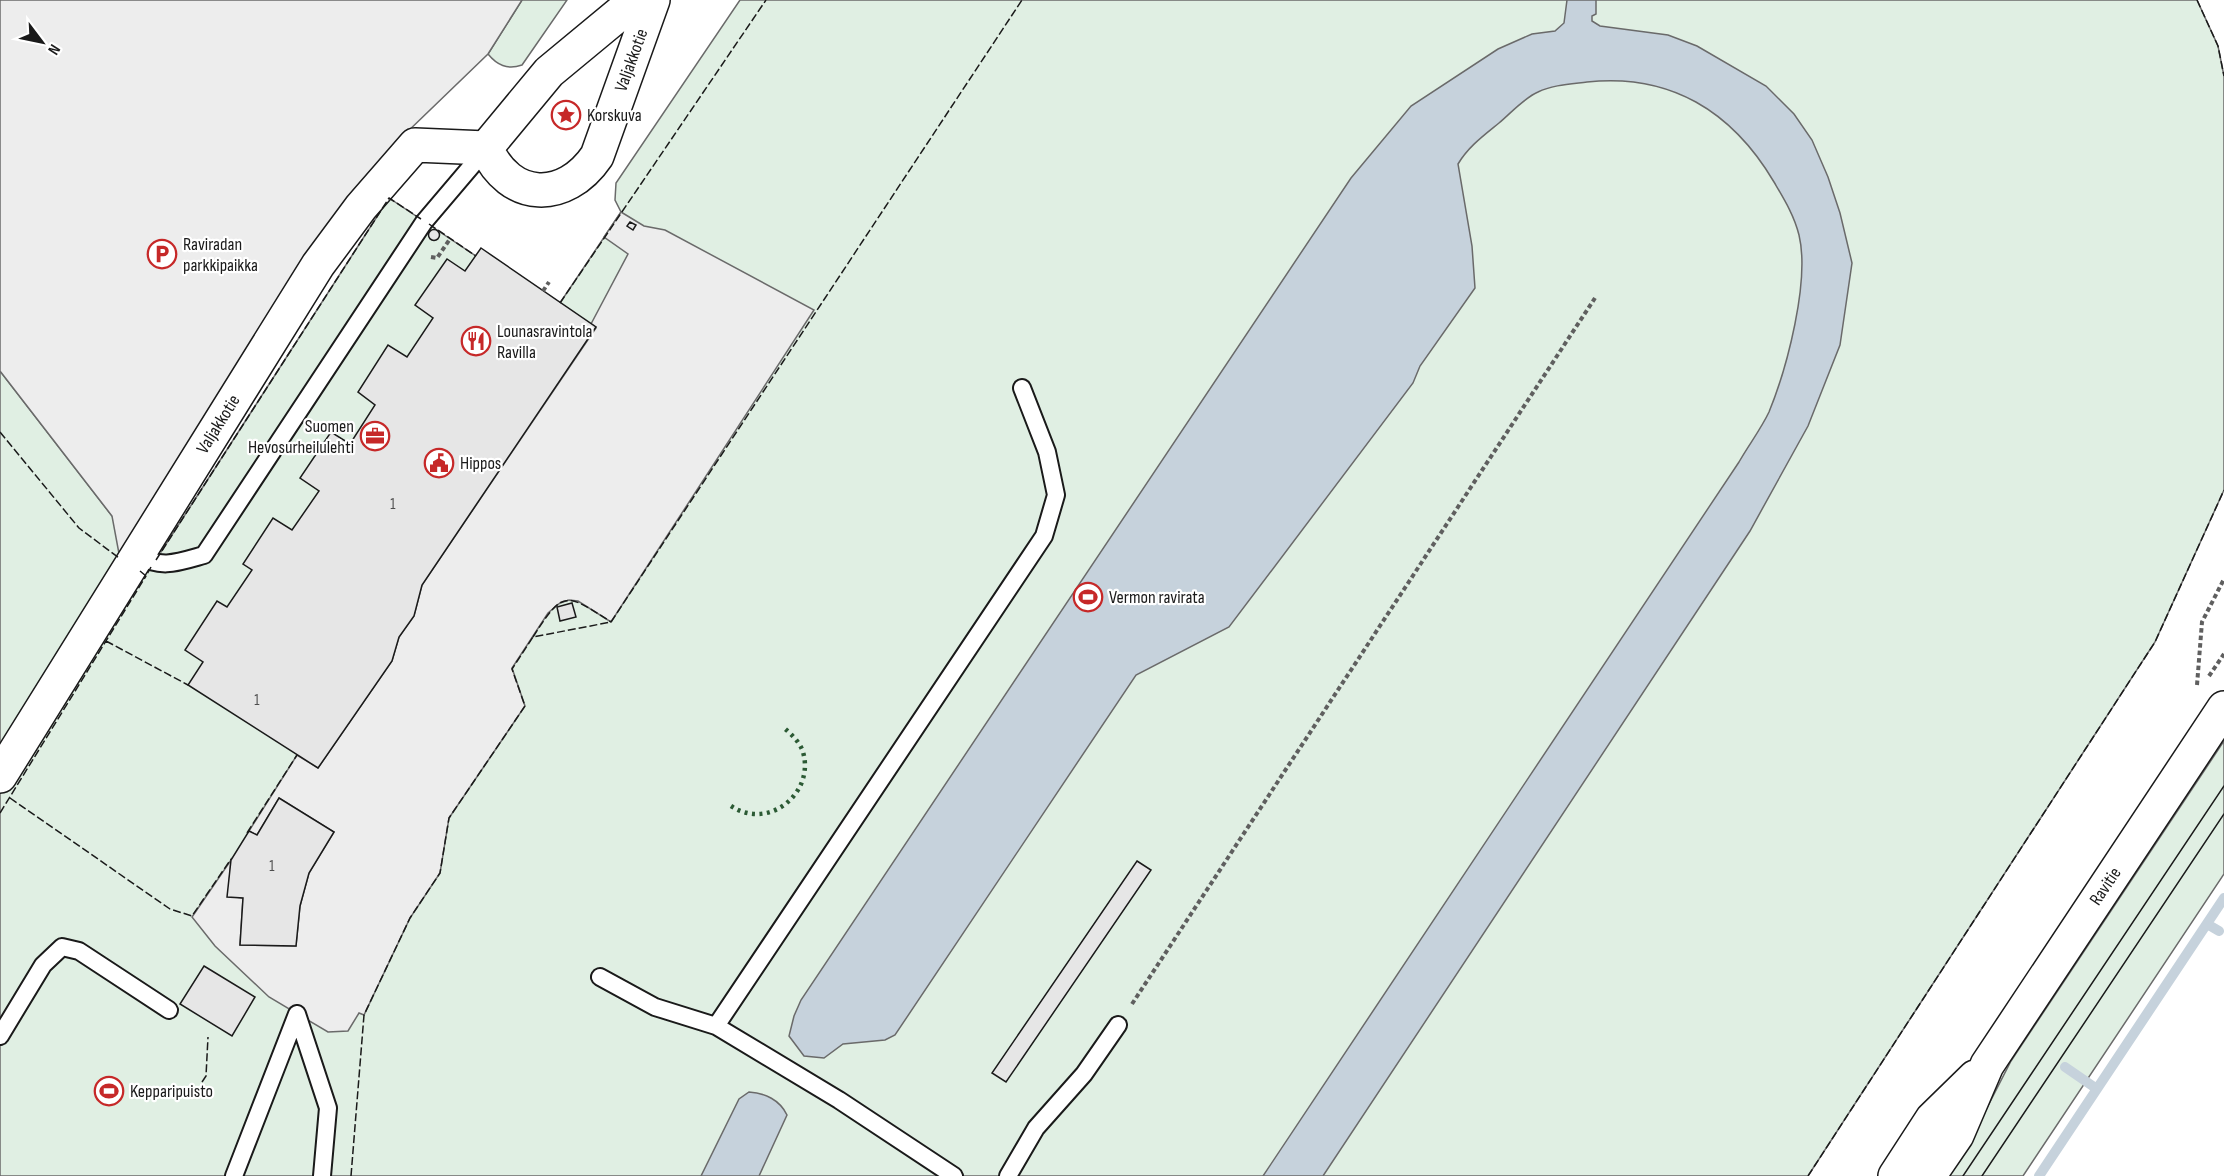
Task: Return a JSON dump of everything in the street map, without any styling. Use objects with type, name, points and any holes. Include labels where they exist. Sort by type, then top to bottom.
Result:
[{"type":"street","name":"Valjakkotie","points":[[486,148],[549,72],[636,0]]},
{"type":"street","name":"Valjakkotie","points":[[486,148],[501,172],[512,182],[528,188],[545,190],[561,188],[587,171],[597,156],[652,0]]},
{"type":"street","name":"Valjakkotie","points":[[0,776],[318,265],[377,189],[415,145],[486,148]]},
{"type":"street","name":"Ravitie","points":[[1929,1176],[1957,1135],[1987,1065],[2210,701]]},
{"type":"street","name":"Ravitie","points":[[1895,1176],[1932,1119],[1987,1065]]},
{"type":"lane","points":[[136,555],[153,564],[176,563],[204,555],[424,222],[486,148]]},
{"type":"lane","points":[[716,1026],[1044,536],[1056,495],[1047,452],[1022,388]]},
{"type":"lane","points":[[0,1036],[43,965],[62,947],[79,951],[169,1010]]},
{"type":"lane","points":[[600,977],[655,1007],[716,1026],[839,1100],[954,1176]]},
{"type":"lane","points":[[234,1176],[297,1014],[328,1108],[322,1176]]},
{"type":"lane","points":[[1008,1176],[1036,1128],[1084,1074],[1118,1025]]},
{"type":"path","points":[[543,291],[549,282]]},
{"type":"path","points":[[1118,1025],[1595,298]]},
{"type":"path","points":[[2210,701],[2202,622],[2224,579]]},
{"type":"green space","points":[[522,0],[567,0],[522,65],[507,67],[499,64],[488,54]]},
{"type":"green space","name":"Vermon ravirata","points":[[740,0],[2197,0],[2218,46],[2224,76],[2224,490],[2155,642],[1808,1176],[0,1176],[0,371],[112,516],[161,552],[389,198],[476,256],[560,303],[621,212],[615,200],[616,183]]},
{"type":"green space","points":[[2224,741],[2224,874],[2023,1176],[1944,1176],[1972,1137],[2011,1061]]},
{"type":"shaded area","name":"Raviradan parkkipaikka","points":[[0,0],[522,0],[488,54],[401,138],[120,559],[112,516],[0,371]]},
{"type":"shaded area","points":[[1567,0],[1596,0],[1596,14],[1592,16],[1592,21],[1600,26],[1668,35],[1697,46],[1766,86],[1794,114],[1812,140],[1828,177],[1840,213],[1852,263],[1840,345],[1808,426],[1750,531],[1323,1176],[1263,1176],[1739,462],[1762,425],[1776,394],[1789,349],[1799,300],[1802,254],[1799,235],[1788,207],[1774,182],[1739,135],[1696,102],[1672,91],[1645,84],[1617,81],[1587,82],[1549,88],[1523,102],[1466,152],[1458,164],[1472,246],[1475,288],[1420,366],[1413,383],[1229,627],[1136,675],[895,1035],[885,1040],[843,1044],[824,1058],[804,1056],[789,1036],[801,1000],[1351,178],[1411,106],[1498,49],[1532,34],[1555,31],[1564,23]]},
{"type":"shaded area","points":[[621,212],[644,226],[665,230],[814,310],[611,622],[578,601],[569,600],[560,603],[548,613],[512,668],[525,706],[449,818],[440,873],[410,918],[364,1015],[359,1013],[348,1031],[328,1032],[269,997],[215,946],[192,917],[231,860],[228,896],[243,898],[240,945],[296,946],[300,906],[309,873],[334,832],[279,798],[257,835],[249,831],[297,755],[318,768],[392,661],[399,637],[414,616],[422,585],[596,328],[591,324],[628,254],[604,237]]},
{"type":"shaded area","points":[[749,1092],[771,1098],[787,1115],[759,1176],[701,1176],[739,1099]]},
{"type":"building","points":[[630,222],[636,225],[633,230],[627,226]]},
{"type":"building","points":[[434,230],[438,231],[438,239],[434,240],[430,239],[429,235],[430,231]]},
{"type":"building","points":[[481,248],[596,327],[422,585],[414,616],[399,637],[392,661],[318,768],[188,685],[203,662],[185,650],[217,601],[227,607],[252,570],[243,564],[273,518],[292,530],[319,491],[300,478],[331,432],[350,444],[375,405],[358,392],[388,345],[407,357],[433,318],[415,305],[447,259],[465,271]]},
{"type":"building","points":[[572,603],[576,617],[560,621],[557,607]]},
{"type":"building","points":[[279,798],[334,832],[309,873],[300,906],[296,946],[240,945],[243,898],[227,897],[231,860],[249,831],[257,835]]},
{"type":"building","points":[[1137,861],[1151,870],[1006,1082],[992,1073]]},
{"type":"building","points":[[204,966],[255,997],[232,1036],[180,1004]]},
{"type":"waterway","points":[[2039,1176],[2224,898]]},
{"type":"waterway","points":[[2207,924],[2219,931]]},
{"type":"waterway","points":[[2065,1067],[2097,1089]]},
{"type":"tram line","points":[[1963,1176],[2224,786]]},
{"type":"tram line","points":[[1982,1176],[2224,814]]},
{"type":"hedge","points":[[731,806],[745,813],[760,814],[774,811],[796,794],[805,767],[803,752],[792,735],[783,727]]},
{"type":"fence","points":[[560,303],[766,0]]},
{"type":"fence","points":[[351,1176],[364,1015],[410,918],[440,873],[449,818],[525,706],[512,669],[533,637],[611,622],[1022,0]]},
{"type":"fence","points":[[2197,0],[2218,46],[2224,76]]},
{"type":"fence","points":[[156,560],[389,198],[421,219]]},
{"type":"fence","points":[[429,224],[476,256]]},
{"type":"fence","points":[[0,432],[79,528],[119,558]]},
{"type":"fence","points":[[1808,1176],[2155,642],[2224,490]]},
{"type":"fence","points":[[140,571],[146,576],[151,567]]},
{"type":"fence","points":[[0,813],[146,576]]},
{"type":"fence","points":[[533,637],[551,611],[566,601],[584,605],[611,622]]},
{"type":"fence","points":[[106,641],[188,685]]},
{"type":"fence","points":[[247,833],[297,755]]},
{"type":"fence","points":[[10,798],[170,909],[192,916],[231,859]]},
{"type":"fence","points":[[202,1082],[206,1076],[208,1037]]},
{"type":"place","name":"Korskuva","points":[[566,115]]},
{"type":"place","name":"Raviradan parkkipaikka","points":[[162,254]]},
{"type":"place","name":"Lounasravintola Ravilla","points":[[476,341]]},
{"type":"place","name":"Suomen Hevosurheilulehti","points":[[375,436]]},
{"type":"place","name":"Hippos","points":[[439,463]]},
{"type":"place","name":"Vermon ravirata","points":[[1088,597]]},
{"type":"place","name":"Kepparipuisto","points":[[109,1091]]}]
